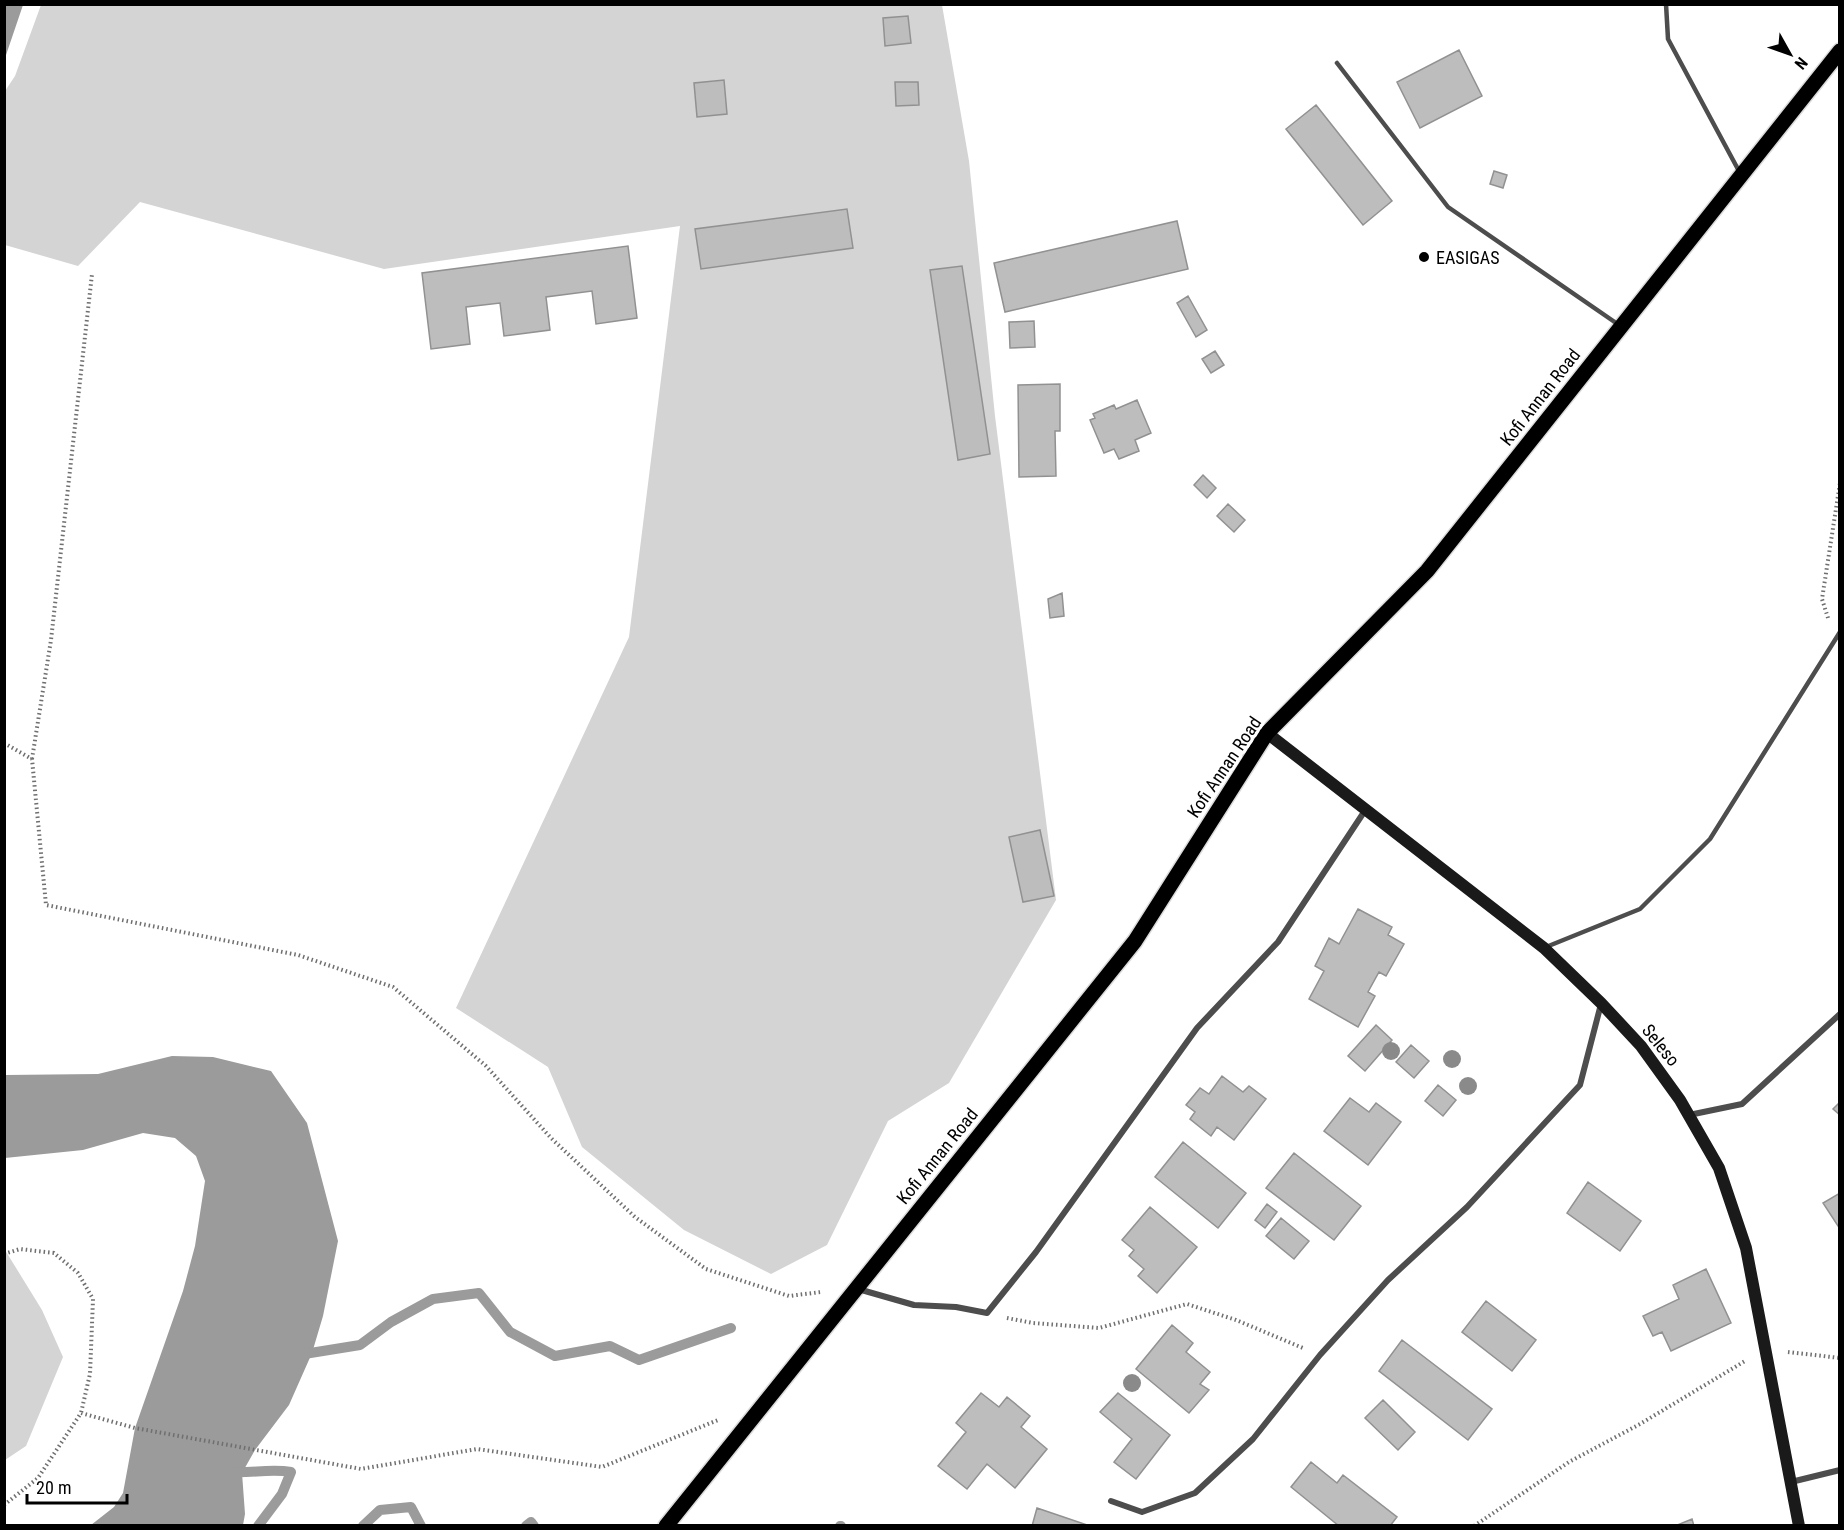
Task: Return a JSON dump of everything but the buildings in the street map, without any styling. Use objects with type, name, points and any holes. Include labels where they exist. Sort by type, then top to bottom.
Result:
[{"type":"main road","name":"Kofi Annan Road","points":[[666,1526],[1135,941],[1267,733],[1428,570],[1839,51]]},
{"type":"main road","name":"Seleso","points":[[1267,733],[1544,948],[1641,1047],[1689,1114],[1719,1168],[1746,1248],[1799,1526]]},
{"type":"street","points":[[856,1288],[914,1305],[957,1307],[987,1313],[1036,1251],[1197,1028],[1278,942],[1367,809]]},
{"type":"street","points":[[1111,1501],[1142,1512],[1195,1493],[1253,1439],[1320,1355],[1388,1280],[1467,1207],[1580,1085],[1601,1004]]},
{"type":"street","points":[[1689,1114],[1742,1104],[1839,1014]]},
{"type":"street","points":[[1791,1482],[1839,1470]]},
{"type":"lane","points":[[1666,4],[1668,39],[1741,175]]},
{"type":"lane","points":[[1337,63],[1448,207],[1621,327]]},
{"type":"lane","points":[[1544,948],[1640,909],[1710,839],[1839,632]]},
{"type":"path","points":[[92,274],[51,639],[32,759],[46,904],[298,956],[393,987],[486,1066],[551,1138],[635,1217],[706,1269],[789,1296],[856,1288]]},
{"type":"path","points":[[1835,637],[1822,599],[1839,483]]},
{"type":"path","points":[[4,743],[32,759]]},
{"type":"path","points":[[4,1254],[20,1249],[54,1253],[78,1273],[93,1299],[90,1374],[81,1413],[38,1478],[4,1505]]},
{"type":"path","points":[[987,1313],[1033,1323],[1100,1328],[1187,1304],[1236,1320],[1320,1355]]},
{"type":"path","points":[[1474,1526],[1569,1462],[1640,1424],[1765,1349],[1839,1358]]},
{"type":"path","points":[[81,1413],[135,1428],[361,1469],[477,1449],[602,1467],[723,1418]]},
{"type":"shaded area","points":[[4,5],[23,5],[5,58]]},
{"type":"shaded area","points":[[41,5],[942,5],[969,161],[995,416],[1056,900],[949,1083],[888,1121],[827,1245],[771,1274],[684,1230],[582,1147],[548,1067],[456,1008],[629,637],[680,226],[384,269],[140,202],[78,266],[5,245],[5,91],[15,76]]},
{"type":"shaded area","points":[[172,1056],[213,1057],[271,1071],[307,1123],[338,1241],[323,1316],[312,1353],[289,1405],[255,1450],[242,1473],[245,1514],[243,1525],[91,1525],[114,1507],[123,1493],[135,1428],[183,1291],[195,1246],[205,1181],[196,1156],[175,1138],[143,1133],[83,1150],[5,1158],[5,1075],[98,1074]]},
{"type":"shaded area","points":[[5,1250],[42,1310],[63,1357],[26,1446],[5,1460]]},
{"type":"waterway","points":[[298,1355],[360,1345],[391,1322],[433,1299],[479,1293],[510,1332],[555,1356],[610,1346],[639,1360],[731,1328]]},
{"type":"waterway","points":[[229,1472],[291,1472],[282,1494],[258,1526]]},
{"type":"waterway","points":[[363,1526],[380,1510],[411,1507],[421,1526]]},
{"type":"waterway","points":[[526,1526],[531,1522],[534,1526]]},
{"type":"place","name":"EASIGAS","points":[[1424,257]]}]
